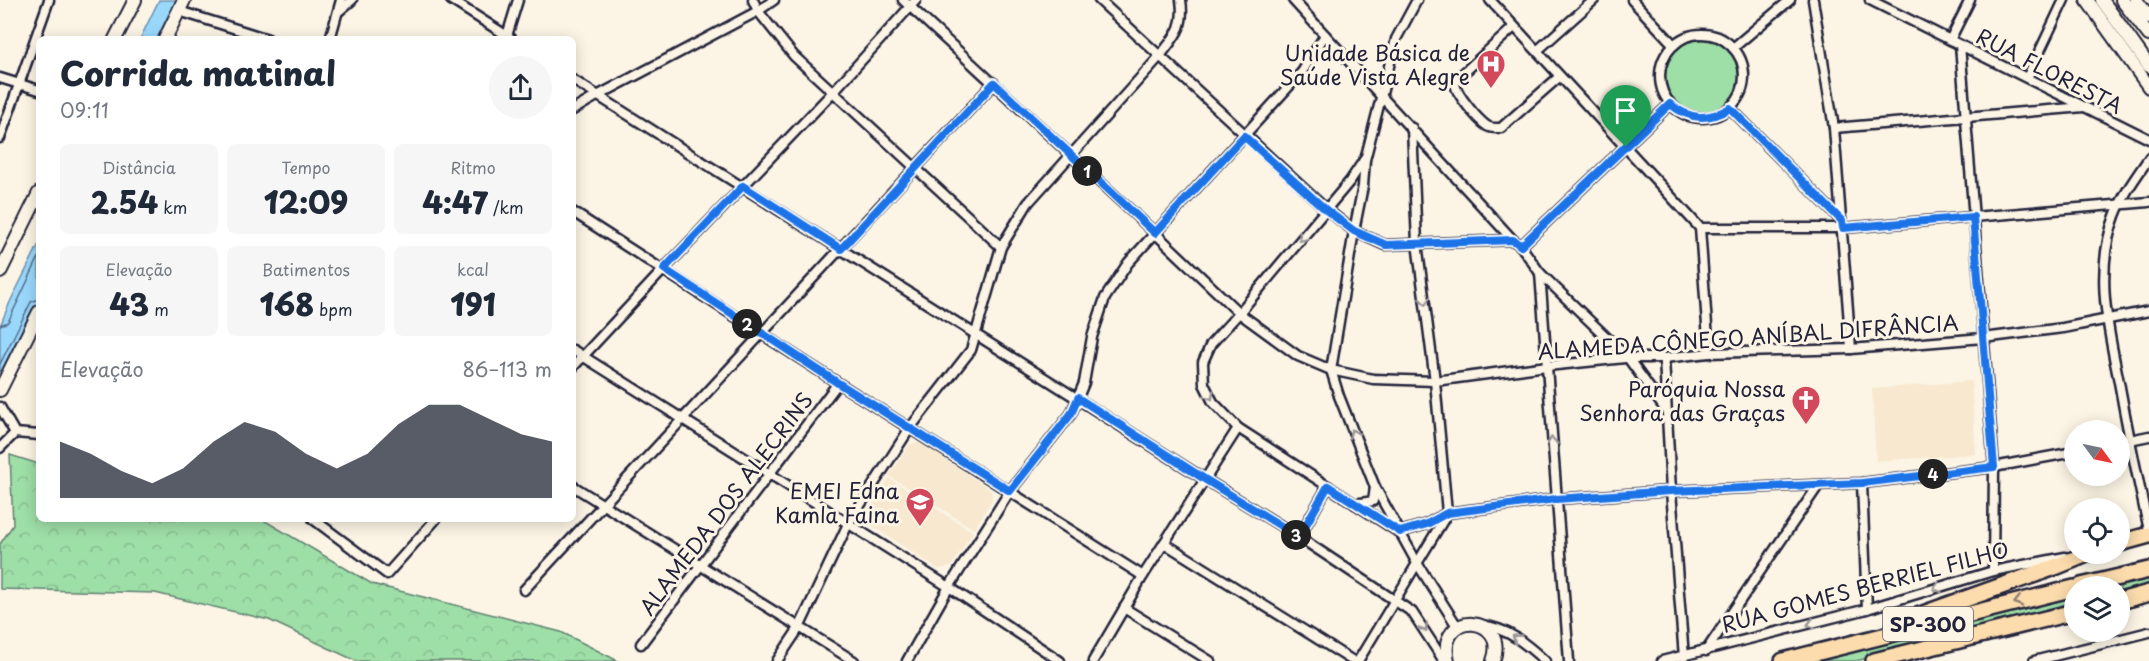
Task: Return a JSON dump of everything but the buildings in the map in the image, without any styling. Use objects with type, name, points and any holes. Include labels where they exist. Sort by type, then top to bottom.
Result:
[{"type":"highway","points":[[2130,540],[2149,535]]},
{"type":"highway","points":[[1870,640],[1884,627],[2064,563]]},
{"type":"highway","points":[[2124,576],[2149,570]]},
{"type":"highway","name":"SP-300","points":[[1783,661],[2064,591]]},
{"type":"highway","points":[[2130,600],[2149,593]]},
{"type":"highway","points":[[2130,602],[2149,601]]},
{"type":"highway","name":"SP-300","points":[[1874,661],[2064,614]]},
{"type":"main road","points":[[117,36],[135,0]]},
{"type":"main road","points":[[2087,0],[2149,87]]},
{"type":"main road","points":[[2102,0],[2149,66]]},
{"type":"main road","points":[[2122,0],[2149,35]]},
{"type":"main road","points":[[2136,0],[2149,17]]},
{"type":"main road","points":[[166,36],[182,5]]},
{"type":"main road","points":[[2103,21],[2131,40]]},
{"type":"main road","points":[[0,272],[4,251],[36,198]]},
{"type":"main road","points":[[0,390],[35,329]]},
{"type":"main road","points":[[1446,661],[1449,636],[1457,626],[1469,623],[1481,625],[1494,638],[1496,651],[1493,661]]},
{"type":"street","points":[[37,36],[49,0]]},
{"type":"street","points":[[331,36],[341,0]]},
{"type":"street","points":[[338,11],[352,0]]},
{"type":"street","points":[[451,0],[506,36]]},
{"type":"street","points":[[510,36],[518,3],[528,0]]},
{"type":"street","points":[[753,0],[758,11],[794,56],[1001,247]]},
{"type":"street","points":[[576,108],[758,11],[774,0]]},
{"type":"street","name":"ALAMEDA CÔNEGO ANÍBAL DIFRÂNCIA","points":[[903,0],[1239,313],[1298,356],[1331,370],[1373,379],[1404,382],[1435,381],[1628,358],[1851,349],[1983,338],[2063,328],[2149,310]]},
{"type":"street","points":[[576,364],[832,93],[916,0]]},
{"type":"street","points":[[1099,0],[1326,210],[1354,231],[1386,245],[1517,243],[1626,147],[1670,104]]},
{"type":"street","points":[[777,661],[799,628],[848,524],[910,428],[971,350],[1001,247],[1028,203],[1177,34],[1183,15],[1181,0]]},
{"type":"street","points":[[1293,0],[1517,243],[1540,273],[1628,358],[1667,412]]},
{"type":"street","points":[[1417,0],[1396,39],[1365,160],[1363,186],[1331,370],[1375,487],[1417,563],[1457,626]]},
{"type":"street","points":[[1490,0],[1700,228],[1709,353]]},
{"type":"street","points":[[1538,50],[1594,0]]},
{"type":"street","points":[[1632,0],[1674,45]]},
{"type":"street","points":[[1733,48],[1790,0]]},
{"type":"street","points":[[1813,0],[1834,128],[1851,349]]},
{"type":"street","name":"RUA FLORESTA","points":[[1870,0],[2149,140]]},
{"type":"street","points":[[1950,40],[1970,0]]},
{"type":"street","points":[[2027,78],[2064,0]]},
{"type":"street","points":[[182,5],[260,36]]},
{"type":"street","points":[[1514,27],[1458,78],[1455,84],[1456,92],[1487,126],[1495,129],[1501,128],[1559,77]]},
{"type":"street","points":[[1704,34],[1723,39],[1733,48],[1741,59],[1744,72],[1743,85],[1730,108],[1719,115],[1706,118],[1693,117],[1680,112],[1670,104],[1663,93],[1660,80],[1663,61],[1674,45],[1685,38],[1704,34]]},
{"type":"street","points":[[907,661],[949,586],[1010,491],[1071,414],[1084,383],[1092,337],[1105,298],[1128,263],[1302,72],[1325,36]]},
{"type":"street","points":[[0,138],[36,38]]},
{"type":"street","points":[[1960,45],[1994,467],[1993,571]]},
{"type":"street","points":[[0,78],[36,89]]},
{"type":"street","points":[[576,82],[1299,537],[1412,612],[1446,661]]},
{"type":"street","points":[[524,590],[994,83]]},
{"type":"street","points":[[1834,128],[2085,107]]},
{"type":"street","points":[[1730,108],[1842,224]]},
{"type":"street","points":[[1358,661],[1447,513],[1435,381],[1418,243],[1412,128]]},
{"type":"street","points":[[2125,420],[2107,319],[2103,280],[2106,251],[2114,218],[2128,188],[2149,158]]},
{"type":"street","points":[[1365,160],[1326,210],[1211,344],[1203,363],[1204,384],[1213,402],[1238,428],[1400,532],[1427,524],[1447,513],[1556,499],[1671,491],[1862,483],[1994,467],[2064,454]]},
{"type":"street","points":[[1350,180],[1363,186]]},
{"type":"street","points":[[1700,228],[1973,217],[2149,202]]},
{"type":"street","points":[[576,214],[1143,576]]},
{"type":"street","points":[[1540,273],[1569,661]]},
{"type":"street","points":[[576,352],[949,586],[1060,661]]},
{"type":"street","points":[[1664,358],[1683,657]]},
{"type":"street","name":"ALAMEDA DOS ALECRINS","points":[[641,644],[838,383]]},
{"type":"street","points":[[0,407],[15,433]]},
{"type":"street","points":[[1093,661],[1143,576],[1238,428]]},
{"type":"street","points":[[0,448],[15,433],[36,435]]},
{"type":"street","points":[[2130,440],[2149,436]]},
{"type":"street","points":[[2130,444],[2149,530]]},
{"type":"street","points":[[1862,483],[1867,609]]},
{"type":"street","points":[[1299,537],[1328,486]]},
{"type":"street","points":[[1706,651],[1818,486]]},
{"type":"street","points":[[1355,504],[1373,501],[1375,487]]},
{"type":"street","points":[[576,488],[854,661]]},
{"type":"street","points":[[317,522],[387,574],[433,522]]},
{"type":"street","points":[[1164,543],[1353,661]]},
{"type":"street","name":"RUA GOMES BERRIEL FILHO","points":[[1662,661],[1867,609],[1993,571],[2064,557]]},
{"type":"street","points":[[1124,608],[1210,661]]},
{"type":"street","points":[[1481,625],[1506,631],[1545,661]]},
{"type":"street","points":[[2034,661],[2149,632]]},
{"type":"shaded area","points":[[1971,381],[1976,454],[1876,461],[1872,389]]},
{"type":"shaded area","points":[[919,442],[991,490],[992,500],[974,529],[889,476],[910,444]]},
{"type":"shaded area","name":"EMEI Edna Kamla Faina","points":[[889,478],[973,532],[951,567],[938,569],[868,523],[865,517]]},
{"type":"green space","points":[[1702,36],[1717,39],[1730,48],[1739,61],[1742,76],[1739,91],[1730,104],[1717,113],[1702,116],[1687,113],[1674,104],[1665,91],[1662,76],[1665,61],[1674,48],[1687,39]]},
{"type":"green space","points":[[10,455],[36,463],[36,522],[267,522],[372,584],[561,632],[618,661],[356,661],[269,620],[155,593],[0,589],[0,544],[13,525]]},
{"type":"green space","points":[[2149,575],[2149,588],[2130,593],[2130,580]]},
{"type":"green space","points":[[2064,596],[2064,609],[1856,661],[1806,661]]},
{"type":"water","points":[[159,0],[180,0],[162,36],[141,36]]},
{"type":"water","points":[[36,250],[36,306],[0,377],[0,326]]},
{"type":"place","name":"Unidade Básica de Saúde Vista Alegre","points":[[1491,90]]},
{"type":"place","name":"Paróquia Nossa Senhora das Graças","points":[[1806,426]]},
{"type":"place","name":"EMEI Edna Kamla Faina","points":[[920,528]]},
{"type":"route","points":[[994,83],[1155,233],[1244,136],[1326,210],[1354,231],[1386,245],[1513,240],[1521,246],[1626,147],[1670,104],[1680,112],[1693,117],[1706,118],[1719,115],[1730,108],[1842,221],[1843,228],[1973,217],[1994,467],[1862,483],[1671,491],[1556,499],[1447,513],[1427,524],[1400,532],[1328,486],[1299,537],[1078,398],[1071,414],[1010,491],[838,383],[664,269],[743,186],[841,249],[994,83]]}]
